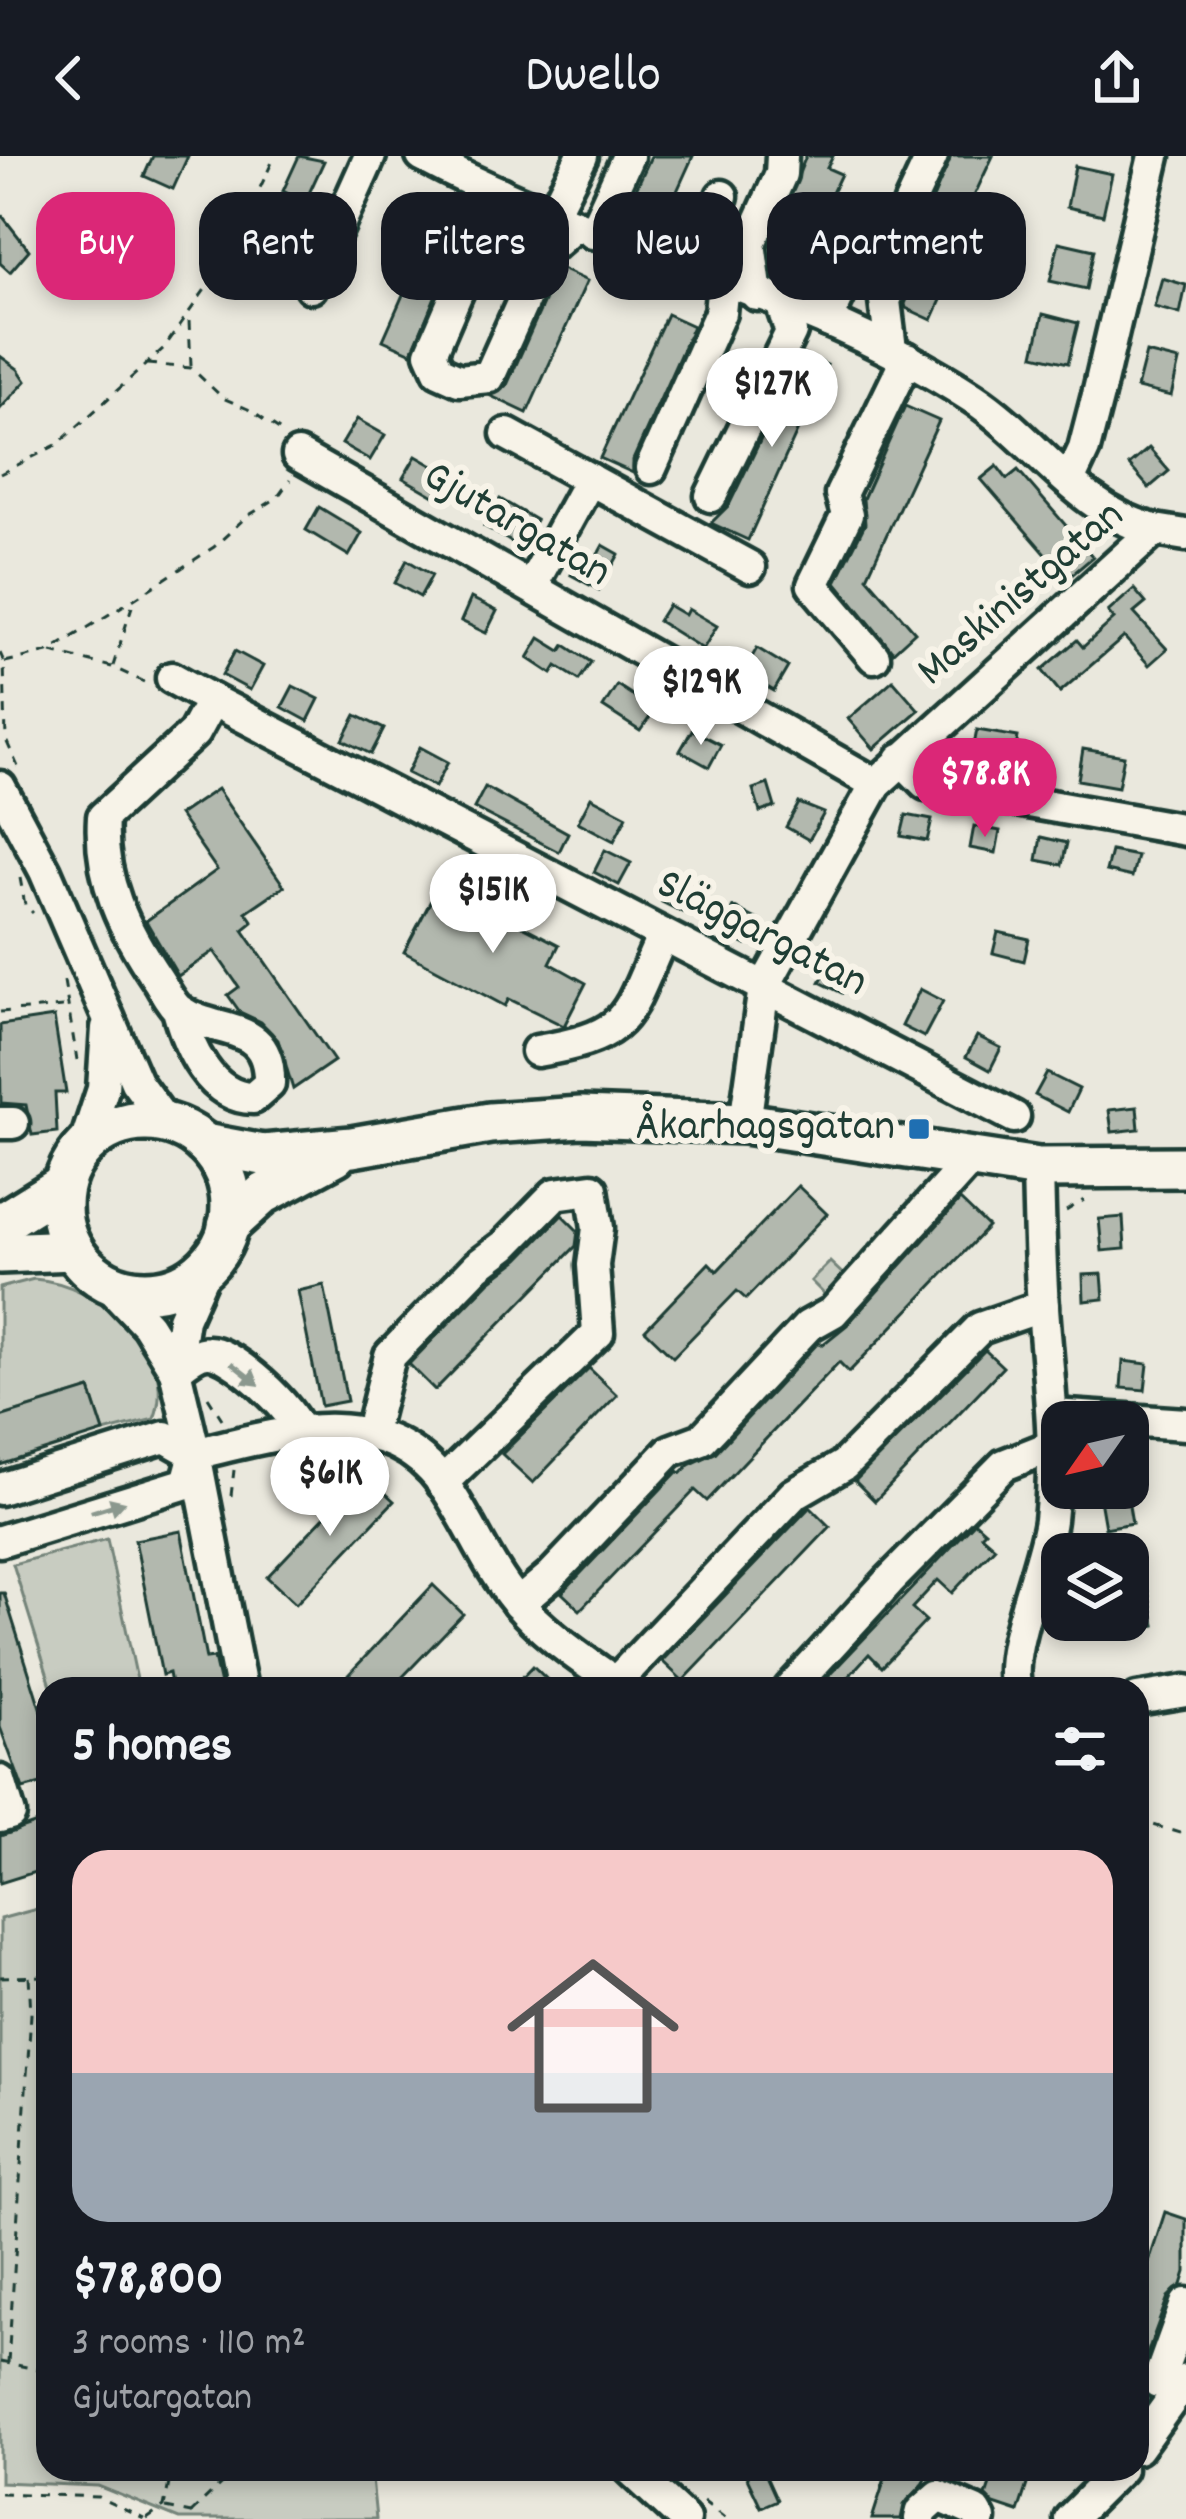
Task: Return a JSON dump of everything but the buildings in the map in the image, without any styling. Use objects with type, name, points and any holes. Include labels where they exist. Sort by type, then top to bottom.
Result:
[{"type":"main road","points":[[0,1224],[63,1185],[84,1147],[122,1124],[166,1123],[204,1144],[263,1155],[352,1148],[490,1123],[581,1118],[745,1123],[1038,1168],[1186,1167]]},
{"type":"main road","points":[[204,1144],[227,1182],[228,1226]]},
{"type":"main road","points":[[63,1185],[64,1230],[73,1250],[104,1280],[125,1288],[169,1288],[207,1264],[228,1226],[263,1194],[352,1148]]},
{"type":"main road","points":[[0,1252],[73,1250]]},
{"type":"street","points":[[354,192],[370,156]]},
{"type":"street","points":[[574,224],[582,156]]},
{"type":"street","points":[[569,229],[628,156]]},
{"type":"street","points":[[774,192],[782,174],[782,156]]},
{"type":"street","points":[[874,657],[813,585],[847,515],[841,494],[899,353],[885,301],[913,234],[909,205],[932,156]]},
{"type":"street","points":[[1069,481],[1084,449],[1154,156]]},
{"type":"street","points":[[420,162],[468,166],[499,192]]},
{"type":"street","points":[[767,206],[750,243],[767,293]]},
{"type":"street","points":[[569,222],[593,231]]},
{"type":"street","points":[[454,300],[431,353],[439,371],[459,380],[489,377],[523,300]]},
{"type":"street","points":[[651,468],[720,314],[716,300]]},
{"type":"street","points":[[710,496],[790,332],[770,300]]},
{"type":"street","points":[[772,300],[899,353],[977,401],[1088,500],[1130,524],[1170,532]]},
{"type":"street","points":[[827,321],[837,300]]},
{"type":"street","points":[[507,434],[750,567]]},
{"type":"street","name":"Gjutargatan","points":[[298,454],[876,784]]},
{"type":"street","points":[[531,587],[590,479]]},
{"type":"street","name":"Maskinistgatan","points":[[745,1123],[764,987],[876,784],[1170,532]]},
{"type":"street","name":"Släggargatan","points":[[172,678],[1013,1117]]},
{"type":"street","points":[[178,1010],[117,911],[102,842],[104,817],[194,733],[212,700]]},
{"type":"street","points":[[902,759],[926,784],[1186,830]]},
{"type":"street","points":[[4,803],[38,857],[136,1082],[166,1123]]},
{"type":"street","points":[[537,1051],[591,1040],[623,1022],[663,935]]},
{"type":"street","points":[[84,1147],[103,1089],[108,1022]]},
{"type":"street","points":[[518,1604],[551,1576],[670,1451],[702,1439],[808,1327],[833,1312],[972,1158]]},
{"type":"street","points":[[1038,1168],[1051,1401]]},
{"type":"street","points":[[371,1431],[390,1356],[477,1266],[555,1195],[592,1189],[598,1228],[593,1265],[598,1333],[442,1483]]},
{"type":"street","points":[[175,1370],[183,1319],[207,1264]]},
{"type":"street","points":[[104,1280],[147,1325],[175,1370],[239,1677]]},
{"type":"street","points":[[628,1677],[794,1494],[844,1465],[980,1328],[1043,1306]]},
{"type":"street","points":[[175,1370],[202,1351],[218,1353],[288,1407],[300,1433]]},
{"type":"street","points":[[1149,1426],[1186,1424]]},
{"type":"street","points":[[0,1489],[165,1437],[195,1454],[326,1429],[371,1431],[407,1446],[442,1483],[484,1558],[518,1604],[557,1641],[607,1677]]},
{"type":"street","points":[[801,1677],[1004,1465],[1041,1439]]},
{"type":"street","points":[[0,1541],[187,1483],[195,1454]]},
{"type":"street","points":[[1011,1677],[1013,1652],[1043,1558],[1050,1509]]},
{"type":"street","points":[[1149,1697],[1186,1691]]},
{"type":"street","points":[[0,1781],[10,1814],[0,1817]]},
{"type":"street","points":[[1149,2425],[1172,2381],[1186,2303]]},
{"type":"street","points":[[643,2481],[684,2519]]},
{"type":"street","points":[[1070,2519],[1108,2481]]},
{"type":"street","points":[[920,2519],[938,2496],[976,2512],[980,2519]]},
{"type":"path","points":[[0,474],[58,444],[147,364],[188,317],[227,258],[275,156]]},
{"type":"path","points":[[188,317],[191,368]]},
{"type":"path","points":[[4,662],[48,652],[214,547],[288,488],[298,454],[293,440],[223,398],[191,368],[147,364]]},
{"type":"path","points":[[112,667],[134,598]]},
{"type":"path","points":[[0,652],[4,729]]},
{"type":"path","points":[[48,652],[112,667],[164,692],[172,678]]},
{"type":"path","points":[[35,914],[25,905],[20,869],[38,857]]},
{"type":"path","points":[[64,982],[78,1066]]},
{"type":"path","points":[[0,1012],[66,1006]]},
{"type":"path","points":[[208,1397],[221,1416]]},
{"type":"path","points":[[1149,1824],[1186,1835]]},
{"type":"path","points":[[8,2363],[31,2014],[29,1975]]},
{"type":"path","points":[[0,1977],[36,1975]]},
{"type":"path","points":[[0,2362],[36,2369]]},
{"type":"path","points":[[0,2493],[98,2497],[146,2519],[164,2507],[169,2481]]},
{"type":"path","points":[[191,2513],[224,2481]]},
{"type":"path","points":[[164,2507],[191,2513],[196,2519]]},
{"type":"shaded area","points":[[830,1262],[849,1280],[830,1300],[811,1281]]},
{"type":"shaded area","points":[[34,1279],[83,1293],[128,1325],[145,1345],[156,1369],[159,1393],[154,1419],[104,1432],[90,1389],[0,1417],[0,1288]]},
{"type":"shaded area","points":[[107,1539],[136,1677],[48,1677],[13,1564]]},
{"type":"shaded area","points":[[36,1909],[36,2481],[372,2481],[376,2519],[179,2519],[98,2486],[0,2482],[0,1919]]},
{"type":"place","name":"Åkarhagsgatan","points":[[919,1129]]}]
